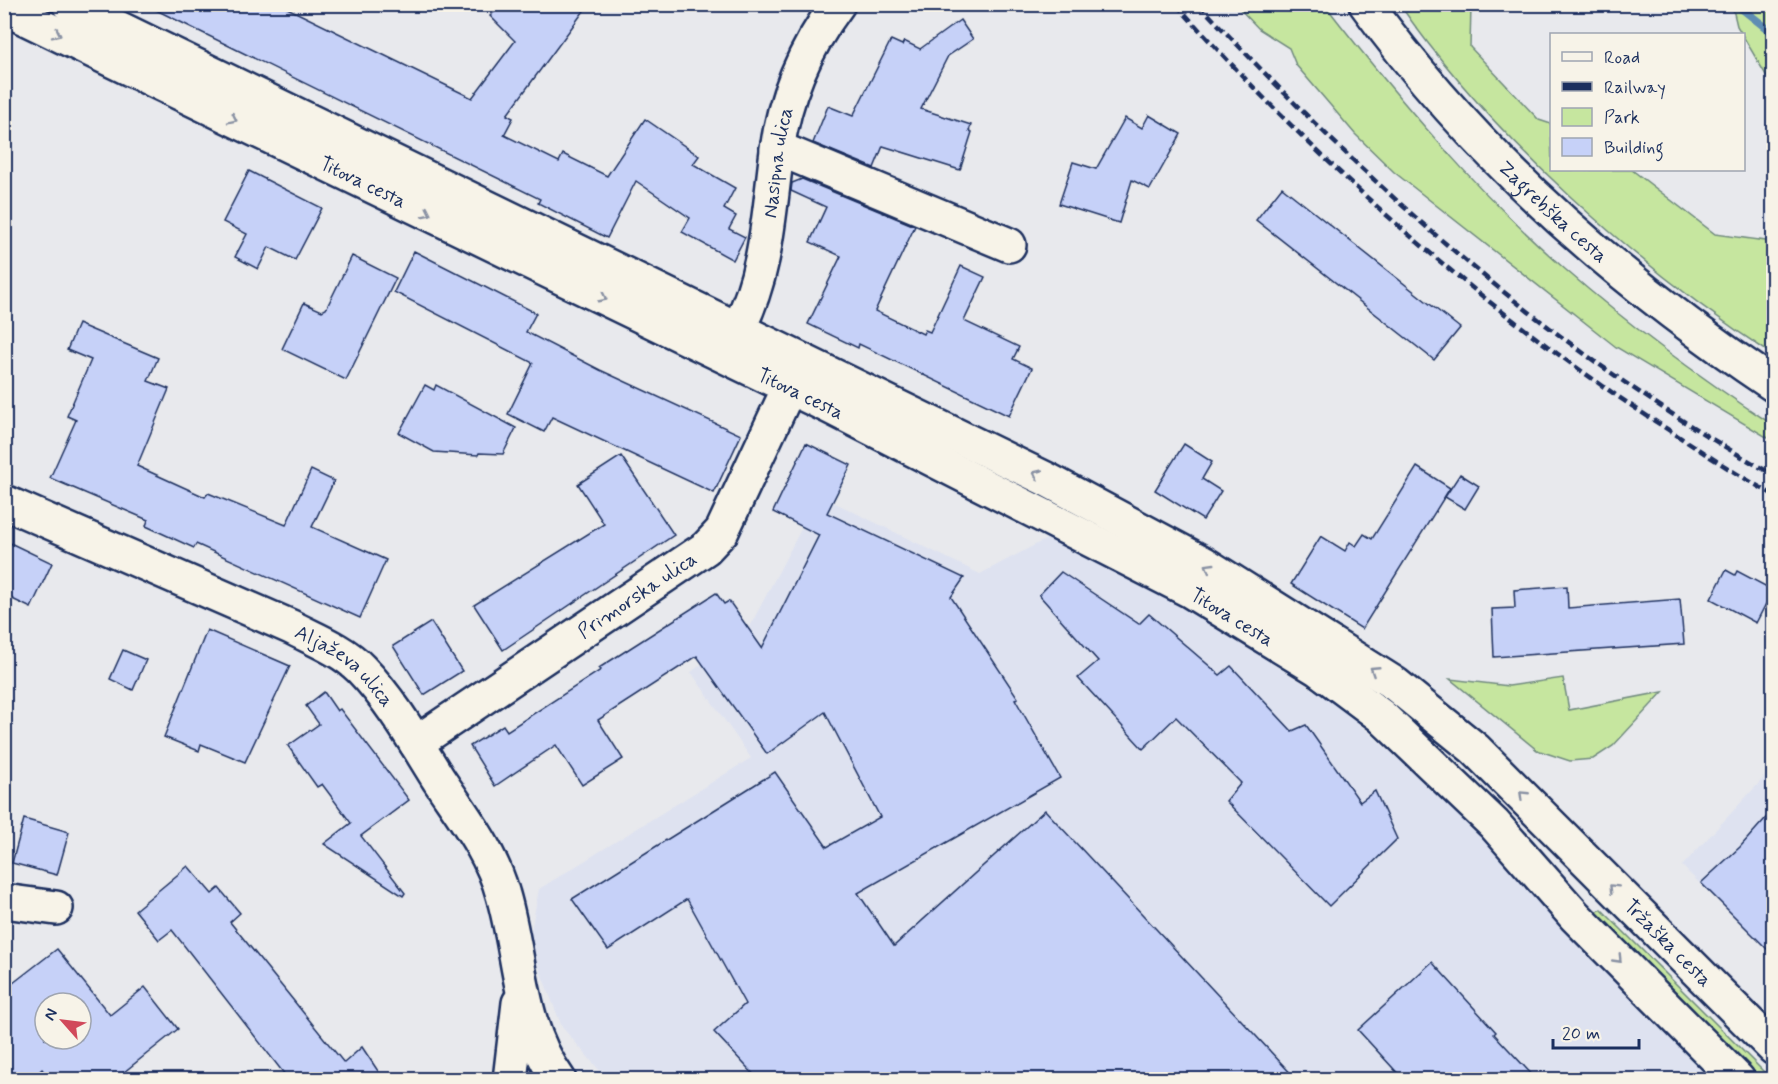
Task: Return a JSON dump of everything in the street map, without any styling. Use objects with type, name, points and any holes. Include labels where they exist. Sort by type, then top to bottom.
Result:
[{"type":"main road","name":"Titova cesta","points":[[69,4],[1046,479],[1203,563],[1395,684],[1475,749],[1565,836]]},
{"type":"main road","name":"Nasipna ulica","points":[[738,329],[752,302],[765,249],[777,148],[796,75],[838,4]]},
{"type":"main road","name":"Zagrebška cesta","points":[[1366,4],[1441,98],[1546,205],[1610,262],[1713,345],[1773,385]]},
{"type":"main road","name":"Titova cesta","points":[[4,9],[789,388],[1189,590],[1318,669],[1381,716],[1494,824],[1575,916],[1738,1080]]},
{"type":"main road","points":[[777,148],[1009,245]]},
{"type":"main road","name":"Primorska ulica","points":[[416,743],[706,548],[722,531],[789,388]]},
{"type":"main road","name":"Aljaževa ulica","points":[[4,502],[329,646],[360,667],[416,743],[480,843],[502,891],[513,933],[520,989],[543,1058],[559,1080]]},
{"type":"main road","name":"Tržaška cesta","points":[[1565,836],[1609,885],[1773,1048]]},
{"type":"main road","points":[[4,901],[56,908]]},
{"type":"main road","name":"Aljaževa ulica","points":[[510,1080],[520,989]]},
{"type":"shaded area","points":[[819,495],[980,574],[1052,536],[1179,605],[1336,704],[1454,808],[1720,1079],[607,1079],[562,1027],[529,942],[539,889],[751,758],[691,672],[748,630]]},
{"type":"shaded area","points":[[1773,768],[1773,955],[1682,866]]},
{"type":"green space","points":[[1236,5],[1325,5],[1439,143],[1533,240],[1641,332],[1773,425],[1773,441],[1616,347],[1394,172],[1355,134],[1296,65],[1289,48],[1259,29]]},
{"type":"green space","points":[[1400,5],[1471,5],[1470,47],[1539,120],[1550,124],[1550,171],[1633,171],[1715,234],[1773,242],[1773,355],[1671,282],[1620,241],[1523,150],[1478,103]]},
{"type":"green space","points":[[1732,5],[1773,5],[1773,87],[1745,40],[1745,33],[1741,33]]},
{"type":"green space","points":[[1563,678],[1569,710],[1663,692],[1613,746],[1593,759],[1570,761],[1537,750],[1450,679],[1509,686]]},
{"type":"green space","points":[[1601,909],[1771,1079],[1760,1079],[1755,1075],[1593,915]]},
{"type":"building","points":[[144,4],[279,4],[472,98],[515,41],[490,16],[502,4],[589,4],[507,115],[513,118],[504,135],[559,162],[563,154],[607,176],[645,119],[699,156],[693,164],[735,188],[724,209],[736,216],[729,229],[745,237],[733,260],[682,232],[690,218],[636,181],[607,238],[538,203],[540,199]]},
{"type":"building","points":[[960,20],[973,39],[948,56],[921,109],[971,125],[969,131],[972,132],[960,170],[883,146],[874,168],[813,143],[828,106],[853,116],[891,40],[902,45],[904,41],[920,49]]},
{"type":"building","points":[[1149,115],[1181,134],[1150,189],[1132,180],[1119,223],[1059,204],[1073,162],[1096,169],[1125,118],[1142,128]]},
{"type":"building","points":[[249,171],[322,208],[295,260],[269,247],[258,269],[235,257],[247,234],[223,222]]},
{"type":"building","points":[[802,179],[915,226],[875,311],[923,334],[925,330],[930,332],[961,266],[985,277],[964,321],[1019,347],[1013,359],[1032,368],[1009,416],[859,344],[858,348],[808,324],[841,256],[810,242],[826,207],[791,191],[792,183]]},
{"type":"building","points":[[1282,187],[1460,328],[1434,360],[1256,220]]},
{"type":"building","points":[[414,251],[536,313],[526,332],[600,370],[741,435],[714,493],[552,417],[544,432],[508,414],[533,363],[394,292]]},
{"type":"building","points":[[352,256],[396,278],[346,380],[282,349],[304,303],[322,311],[326,309]]},
{"type":"building","points":[[78,324],[158,358],[148,381],[169,389],[137,466],[205,497],[208,493],[286,525],[311,470],[334,481],[312,527],[386,560],[360,618],[196,544],[194,548],[146,526],[148,520],[50,478],[76,420],[67,416],[91,360],[67,350]]},
{"type":"building","points":[[425,385],[434,390],[436,385],[516,428],[503,454],[434,452],[399,433]]},
{"type":"building","points":[[806,443],[851,465],[827,513],[964,578],[951,597],[1018,698],[1015,699],[1060,778],[858,893],[894,946],[1045,810],[1297,1080],[759,1080],[714,1032],[745,1004],[687,899],[608,950],[572,899],[775,772],[827,847],[880,817],[825,712],[767,754],[697,656],[598,720],[623,759],[582,785],[556,745],[495,786],[470,746],[503,725],[507,731],[601,670],[599,668],[716,593],[724,604],[729,601],[762,648],[819,535],[773,512]]},
{"type":"building","points":[[1184,444],[1212,462],[1202,479],[1221,491],[1203,520],[1155,490]]},
{"type":"building","points":[[621,456],[674,535],[503,650],[474,605],[604,524],[578,484]]},
{"type":"building","points":[[1417,467],[1450,488],[1362,629],[1291,584],[1321,536],[1345,551],[1350,542],[1356,546],[1364,534],[1372,539]]},
{"type":"building","points":[[1460,474],[1479,486],[1465,509],[1445,497]]},
{"type":"building","points":[[4,540],[52,563],[31,608],[4,595]]},
{"type":"building","points":[[1726,570],[1735,575],[1737,571],[1773,590],[1756,623],[1711,599]]},
{"type":"building","points":[[1061,572],[1139,624],[1149,614],[1220,675],[1231,666],[1292,731],[1306,725],[1360,802],[1375,791],[1397,839],[1329,906],[1226,801],[1241,783],[1176,717],[1143,749],[1078,678],[1098,661],[1039,595]]},
{"type":"building","points":[[1567,586],[1568,608],[1680,599],[1684,644],[1494,657],[1492,609],[1515,608],[1514,590]]},
{"type":"building","points":[[431,622],[462,671],[424,695],[393,646]]},
{"type":"building","points":[[207,630],[290,666],[245,762],[201,744],[199,751],[164,737]]},
{"type":"building","points":[[123,650],[146,660],[133,690],[110,679]]},
{"type":"building","points":[[324,692],[337,711],[340,709],[409,800],[361,836],[405,893],[403,896],[324,844],[351,823],[322,784],[317,787],[288,746],[319,724],[306,706]]},
{"type":"building","points":[[1773,810],[1773,955],[1701,883],[1740,847]]},
{"type":"building","points":[[24,819],[69,832],[57,875],[12,863]]},
{"type":"building","points":[[188,866],[212,894],[219,888],[240,913],[230,922],[344,1063],[362,1047],[384,1080],[289,1080],[172,930],[159,940],[135,910]]},
{"type":"building","points":[[57,949],[91,991],[33,991],[33,1051],[93,1051],[93,994],[110,1015],[145,987],[178,1029],[114,1080],[50,1080],[42,1069],[30,1080],[4,1080],[4,990]]},
{"type":"building","points":[[1432,962],[1537,1080],[1404,1080],[1358,1030]]},
{"type":"waterway","points":[[1736,4],[1774,34]]},
{"type":"railway","points":[[1176,4],[1231,64],[1345,177],[1466,283],[1594,380],[1745,479],[1774,495]]},
{"type":"railway","points":[[1199,4],[1263,72],[1397,201],[1540,321],[1616,376],[1693,427],[1774,475]]}]
